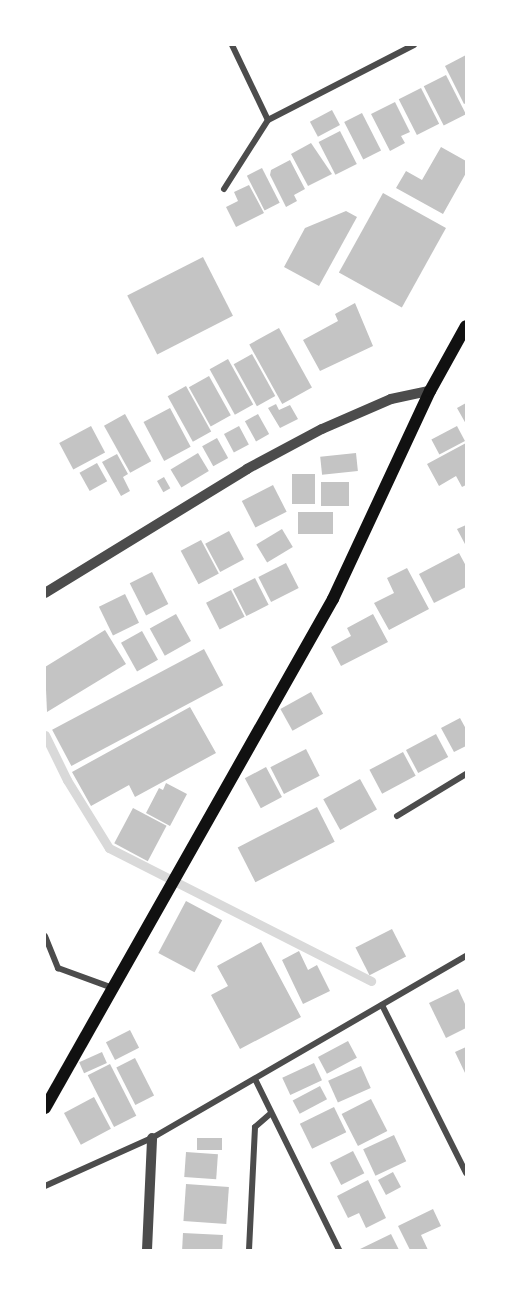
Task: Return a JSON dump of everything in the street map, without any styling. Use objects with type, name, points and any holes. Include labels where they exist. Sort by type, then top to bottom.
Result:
[{"type":"main road","points":[[45,1108],[110,987],[333,599],[430,392],[466,326]]},
{"type":"street","points":[[232,45],[268,120]]},
{"type":"street","points":[[224,189],[268,120],[414,45]]},
{"type":"street","points":[[45,593],[247,469],[322,429],[391,399],[430,392]]},
{"type":"street","points":[[397,816],[466,774]]},
{"type":"street","points":[[45,936],[58,968],[110,987]]},
{"type":"street","points":[[45,1186],[152,1138],[466,956]]},
{"type":"street","points":[[382,1005],[466,1173]]},
{"type":"street","points":[[255,1079],[339,1250]]},
{"type":"street","points":[[249,1250],[255,1127],[271,1113]]},
{"type":"street","points":[[147,1250],[152,1138]]},
{"type":"building","points":[[466,55],[466,103],[464,104],[445,66]]},
{"type":"building","points":[[446,75],[466,114],[444,126],[424,86]]},
{"type":"building","points":[[421,88],[439,124],[417,135],[399,99]]},
{"type":"building","points":[[395,102],[410,132],[401,136],[405,143],[390,151],[371,114]]},
{"type":"building","points":[[332,110],[340,125],[318,137],[310,122]]},
{"type":"building","points":[[362,113],[381,150],[363,160],[344,122]]},
{"type":"building","points":[[340,131],[357,164],[335,175],[319,142]]},
{"type":"building","points":[[311,143],[332,174],[308,186],[291,154]]},
{"type":"building","points":[[441,147],[466,161],[466,173],[443,214],[396,188],[406,171],[422,180]]},
{"type":"building","points":[[290,160],[305,189],[294,195],[297,201],[286,207],[270,175],[271,170]]},
{"type":"building","points":[[262,168],[280,203],[265,210],[247,176]]},
{"type":"building","points":[[249,185],[264,213],[236,227],[226,207],[238,201],[234,192]]},
{"type":"building","points":[[383,193],[446,228],[402,307],[339,273]]},
{"type":"building","points":[[346,211],[357,217],[319,286],[284,267],[305,228]]},
{"type":"building","points":[[203,257],[233,316],[157,354],[127,296]]},
{"type":"building","points":[[355,303],[373,346],[320,371],[303,340],[338,321],[335,314]]},
{"type":"building","points":[[279,328],[312,387],[282,404],[249,344]]},
{"type":"building","points":[[252,354],[275,396],[257,406],[234,364]]},
{"type":"building","points":[[228,359],[253,404],[235,415],[210,369]]},
{"type":"building","points":[[209,376],[231,415],[211,427],[189,387]]},
{"type":"building","points":[[186,386],[211,431],[193,442],[168,396]]},
{"type":"building","points":[[466,403],[466,424],[457,408]]},
{"type":"building","points":[[276,404],[279,410],[290,405],[298,419],[280,428],[268,408]]},
{"type":"building","points":[[170,408],[191,447],[164,461],[144,422]]},
{"type":"building","points":[[125,414],[151,461],[130,473],[104,426]]},
{"type":"building","points":[[258,414],[269,434],[256,441],[245,421]]},
{"type":"building","points":[[91,426],[105,452],[73,469],[59,443]]},
{"type":"building","points":[[239,426],[249,445],[234,453],[224,434]]},
{"type":"building","points":[[457,426],[465,441],[439,455],[431,440]]},
{"type":"building","points":[[217,438],[228,458],[213,466],[202,446]]},
{"type":"building","points":[[466,443],[466,485],[462,487],[456,476],[439,486],[427,464]]},
{"type":"building","points":[[198,453],[209,471],[181,487],[171,469]]},
{"type":"building","points":[[356,453],[358,471],[322,475],[320,457]]},
{"type":"building","points":[[117,454],[128,474],[123,477],[130,491],[121,496],[102,462]]},
{"type":"building","points":[[97,463],[107,481],[90,491],[80,473]]},
{"type":"building","points":[[292,474],[315,474],[315,504],[292,504]]},
{"type":"building","points":[[164,477],[170,488],[163,492],[157,481]]},
{"type":"building","points":[[321,482],[349,482],[349,506],[321,506]]},
{"type":"building","points":[[273,485],[287,512],[255,528],[242,501]]},
{"type":"building","points":[[298,512],[333,512],[333,534],[298,534]]},
{"type":"building","points":[[466,525],[466,546],[457,529]]},
{"type":"building","points":[[282,529],[293,547],[267,562],[256,544]]},
{"type":"building","points":[[229,531],[244,559],[220,572],[205,544]]},
{"type":"building","points":[[201,540],[219,574],[199,584],[181,551]]},
{"type":"building","points":[[459,553],[466,566],[466,587],[434,603],[419,574]]},
{"type":"building","points":[[286,563],[299,588],[271,602],[258,577]]},
{"type":"building","points":[[407,568],[429,609],[389,630],[374,603],[394,593],[387,578]]},
{"type":"building","points":[[152,572],[168,604],[146,615],[130,583]]},
{"type":"building","points":[[255,578],[269,605],[246,616],[233,589]]},
{"type":"building","points":[[231,590],[245,617],[220,629],[206,603]]},
{"type":"building","points":[[125,594],[139,623],[113,635],[99,607]]},
{"type":"building","points":[[176,614],[191,641],[165,656],[150,629]]},
{"type":"building","points":[[373,614],[388,642],[341,666],[331,647],[351,636],[347,628]]},
{"type":"building","points":[[105,630],[126,664],[47,712],[45,667]]},
{"type":"building","points":[[142,631],[158,660],[137,671],[121,643]]},
{"type":"building","points":[[204,649],[223,685],[71,766],[52,730]]},
{"type":"building","points":[[311,692],[323,714],[293,731],[280,709]]},
{"type":"building","points":[[190,707],[216,753],[135,797],[129,785],[91,806],[72,772]]},
{"type":"building","points":[[460,718],[466,729],[466,746],[454,752],[441,728]]},
{"type":"building","points":[[436,734],[448,757],[418,773],[406,750]]},
{"type":"building","points":[[306,749],[320,776],[284,794],[270,767]]},
{"type":"building","points":[[403,752],[416,776],[382,794],[369,770]]},
{"type":"building","points":[[266,767],[282,797],[261,808],[245,778]]},
{"type":"building","points":[[360,779],[377,810],[340,830],[323,799]]},
{"type":"building","points":[[166,783],[187,794],[170,826],[146,813],[159,788],[163,790]]},
{"type":"building","points":[[317,807],[335,842],[255,882],[238,847]]},
{"type":"building","points":[[133,808],[167,826],[148,861],[114,843]]},
{"type":"building","points":[[186,901],[222,920],[195,972],[158,953]]},
{"type":"building","points":[[392,929],[406,957],[370,975],[355,948]]},
{"type":"building","points":[[261,942],[301,1017],[240,1049],[211,995],[228,986],[217,966]]},
{"type":"building","points":[[299,951],[308,970],[317,965],[330,991],[303,1004],[282,960]]},
{"type":"building","points":[[458,989],[466,1006],[466,1028],[446,1038],[429,1003]]},
{"type":"building","points":[[130,1030],[139,1048],[115,1060],[106,1042]]},
{"type":"building","points":[[348,1041],[357,1058],[327,1074],[318,1057]]},
{"type":"building","points":[[466,1047],[466,1075],[455,1052]]},
{"type":"building","points":[[102,1052],[107,1063],[84,1073],[79,1062]]},
{"type":"building","points":[[135,1058],[154,1095],[135,1105],[116,1068]]},
{"type":"building","points":[[314,1063],[322,1080],[290,1095],[282,1078]]},
{"type":"building","points":[[110,1064],[136,1116],[114,1127],[88,1075]]},
{"type":"building","points":[[361,1066],[371,1088],[338,1103],[328,1081]]},
{"type":"building","points":[[320,1086],[327,1099],[300,1114],[293,1101]]},
{"type":"building","points":[[94,1097],[111,1129],[81,1145],[64,1113]]},
{"type":"building","points":[[371,1099],[387,1131],[358,1146],[342,1114]]},
{"type":"building","points":[[334,1107],[346,1132],[312,1149],[300,1124]]},
{"type":"building","points":[[394,1135],[406,1161],[375,1176],[363,1149]]},
{"type":"building","points":[[197,1138],[222,1138],[222,1150],[197,1150]]},
{"type":"building","points":[[353,1151],[364,1173],[341,1185],[330,1163]]},
{"type":"building","points":[[186,1152],[218,1154],[216,1179],[184,1177]]},
{"type":"building","points":[[393,1172],[401,1187],[386,1195],[378,1180]]},
{"type":"building","points":[[368,1180],[386,1218],[366,1228],[359,1213],[348,1218],[337,1196]]},
{"type":"building","points":[[186,1184],[229,1187],[226,1224],[183,1221]]},
{"type":"building","points":[[433,1209],[441,1226],[421,1235],[428,1250],[410,1250],[398,1226]]},
{"type":"building","points":[[183,1233],[223,1235],[222,1250],[182,1250]]},
{"type":"building","points":[[391,1234],[399,1250],[358,1250]]},
{"type":"waterway","points":[[45,735],[67,780],[109,848],[371,981]]}]
